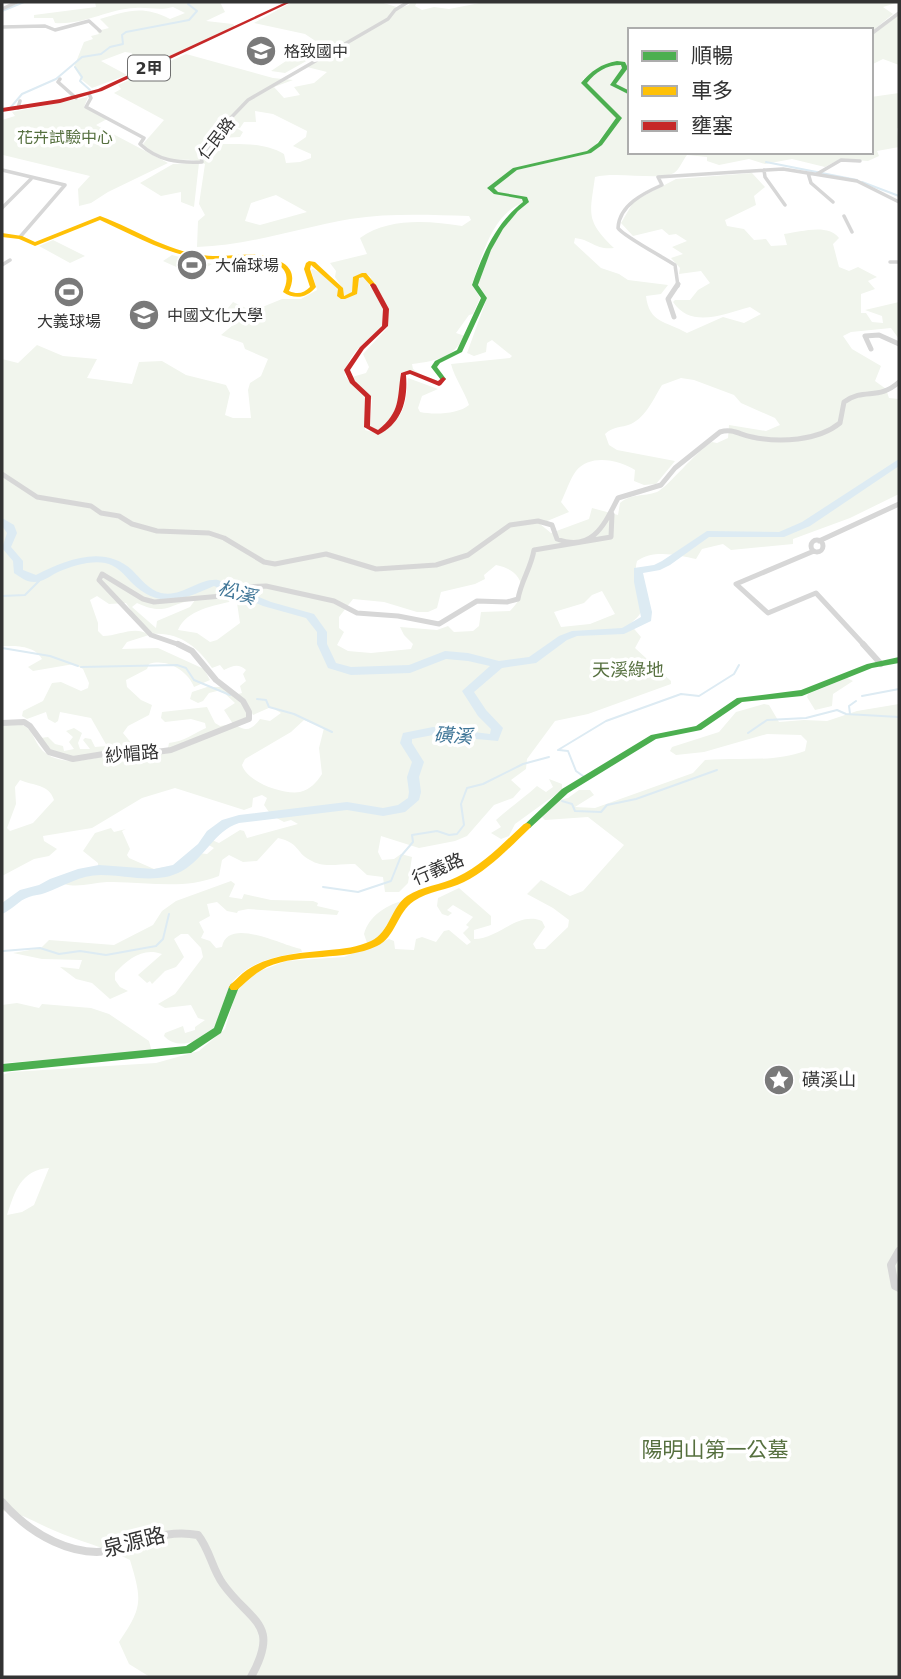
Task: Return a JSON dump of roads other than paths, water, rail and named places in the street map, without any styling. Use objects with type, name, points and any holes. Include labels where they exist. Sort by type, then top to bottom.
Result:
[{"type":"street","points":[[2,9],[17,2]]},
{"type":"street","name":"2甲","points":[[2,110],[89,94],[289,2]]},
{"type":"street","name":"仁民路","points":[[89,94],[91,98],[86,107],[145,138],[140,144],[153,156],[185,163],[202,162],[201,157],[219,129],[254,97],[292,78],[302,69],[388,19],[395,10],[408,2]]},
{"type":"street","points":[[873,32],[899,13]]},
{"type":"street","points":[[2,27],[45,26],[55,30],[89,21],[100,31]]},
{"type":"street","points":[[2,235],[20,237],[35,244],[102,218],[173,251],[215,259],[255,257],[279,263],[291,275],[286,292],[293,296],[310,292],[313,287],[307,270],[309,263],[316,265],[335,281],[341,289],[342,298],[355,293],[356,277],[364,274],[368,276],[386,309],[385,326],[362,348],[347,370],[352,382],[368,396],[368,427],[373,432],[381,432],[401,411],[405,389],[402,373],[410,372],[435,384],[441,383],[444,380],[434,367],[437,362],[460,351],[484,298],[475,285],[486,254],[508,214],[526,202],[525,198],[496,193],[490,188],[515,169],[589,152],[600,144],[619,118],[586,87],[584,80],[588,77],[610,63],[623,63],[625,68],[613,85],[628,92]]},
{"type":"street","points":[[60,79],[58,82],[76,97]]},
{"type":"street","points":[[817,174],[841,160],[860,161]]},
{"type":"street","points":[[674,317],[668,297],[678,286],[675,265],[649,247],[625,236],[617,226],[617,221],[628,203],[662,185],[657,179],[660,176],[783,169],[841,177],[872,186],[899,202]]},
{"type":"street","points":[[2,170],[65,185],[20,237]]},
{"type":"street","points":[[764,170],[765,177],[786,205]]},
{"type":"street","points":[[808,173],[811,183],[833,202]]},
{"type":"street","points":[[2,208],[31,179]]},
{"type":"street","points":[[844,216],[852,232]]},
{"type":"street","points":[[2,265],[10,260]]},
{"type":"street","points":[[890,262],[899,262]]},
{"type":"street","points":[[871,349],[865,335],[873,333],[899,344]]},
{"type":"street","points":[[2,474],[37,497],[91,506],[101,513],[119,516],[132,524],[157,531],[209,533],[224,538],[264,562],[275,564],[326,554],[359,565],[383,569],[436,565],[468,555],[510,525],[538,521],[552,525],[557,540],[567,541],[599,534],[612,514],[618,498],[661,485],[675,468],[720,432],[729,429],[749,437],[806,438],[829,431],[840,424],[844,416],[844,402],[849,397],[887,393],[899,382]]},
{"type":"street","points":[[881,664],[816,593],[768,613],[736,584],[805,555],[812,549],[811,542],[822,541],[899,504]]},
{"type":"street","name":"紗帽路","points":[[2,723],[15,719],[28,723],[34,727],[44,749],[66,759],[83,759],[116,752],[152,753],[201,741],[222,729],[244,722],[250,714],[239,697],[216,680],[193,653],[175,643],[153,636],[98,578],[102,574],[109,575],[138,596],[154,602],[225,596],[246,587],[286,589],[334,601],[357,613],[398,616],[429,623],[446,622],[461,608],[477,601],[507,602],[518,599],[520,586],[532,564],[534,550],[611,537],[612,514]]},
{"type":"street","name":"行義路","points":[[2,1068],[188,1050],[218,1030],[234,986],[250,971],[279,958],[337,953],[373,944],[383,938],[407,900],[463,879],[513,839],[565,791],[654,737],[698,728],[740,700],[802,693],[899,660]]},
{"type":"street","points":[[899,1251],[891,1265],[895,1286],[899,1288]]},
{"type":"street","name":"泉源路","points":[[2,1502],[25,1523],[66,1548],[103,1553],[165,1531],[198,1535],[205,1542],[221,1582],[235,1600],[256,1617],[261,1626],[263,1654],[251,1677]]},
{"type":"waterway","points":[[2,11],[24,2]]},
{"type":"waterway","points":[[11,107],[22,94],[56,79],[82,57],[101,54],[110,47],[123,44],[122,35],[126,32],[189,20],[197,11],[188,4],[190,2]]},
{"type":"waterway","points":[[75,67],[82,77],[80,81],[90,90]]},
{"type":"waterway","points":[[766,162],[857,180]]},
{"type":"waterway","points":[[862,182],[899,196]]},
{"type":"waterway","name":"磺溪","points":[[499,665],[532,660],[563,638],[576,633],[624,631],[647,619],[638,570],[656,568],[666,563],[707,534],[780,535],[806,524],[899,462]]},
{"type":"waterway","name":"松溪","points":[[2,521],[10,527],[12,533],[6,547],[18,561],[18,571],[25,576],[36,579],[60,567],[97,559],[118,564],[150,593],[161,597],[179,596],[214,582],[267,604],[310,616],[322,632],[322,644],[332,665],[351,671],[410,669],[445,655],[468,657],[499,665]]},
{"type":"waterway","points":[[2,596],[25,595],[41,579]]},
{"type":"waterway","points":[[2,648],[50,656],[78,666]]},
{"type":"waterway","points":[[81,667],[177,665],[186,668],[194,680],[230,695]]},
{"type":"waterway","name":"磺溪","points":[[2,909],[24,893],[42,889],[78,874],[99,870],[154,874],[177,868],[202,847],[211,834],[226,823],[239,819],[347,806],[383,812],[401,809],[413,800],[413,777],[418,762],[406,743],[407,736],[433,731],[494,738],[497,728],[482,713],[468,691],[499,665]]},
{"type":"waterway","points":[[558,750],[606,721],[681,694],[699,696],[734,674],[739,665]]},
{"type":"waterway","points":[[862,696],[899,689]]},
{"type":"waterway","points":[[257,699],[266,700],[269,707],[294,714],[332,732]]},
{"type":"waterway","points":[[850,714],[849,706],[856,701]]},
{"type":"waterway","points":[[748,733],[767,720],[806,718],[837,710],[846,714],[899,717]]},
{"type":"waterway","points":[[559,750],[568,751],[576,771],[583,776]]},
{"type":"waterway","points":[[323,887],[358,892],[391,881],[401,856],[413,842],[412,835],[437,831],[449,835],[457,834],[464,825],[461,804],[467,788],[483,784],[523,764],[549,757]]},
{"type":"waterway","points":[[562,801],[572,804],[575,811],[601,812],[607,805],[636,799],[717,770]]},
{"type":"waterway","points":[[3,951],[40,948],[59,954],[80,951],[106,955],[156,946],[163,939],[169,914]]},
{"type":"place","name":"格致國中","points":[[261,51]]},
{"type":"place","name":"大倫球場","points":[[192,265]]},
{"type":"place","name":"大義球場","points":[[69,292]]},
{"type":"place","name":"中國文化大學","points":[[144,315]]},
{"type":"place","name":"磺溪山","points":[[779,1080]]},
{"type":"park label","name":"花卉試驗中心","points":[[65,137]]},
{"type":"park label","name":"天溪綠地","points":[[628,670]]},
{"type":"park label","name":"陽明山第一公墓","points":[[715,1450]]}]
